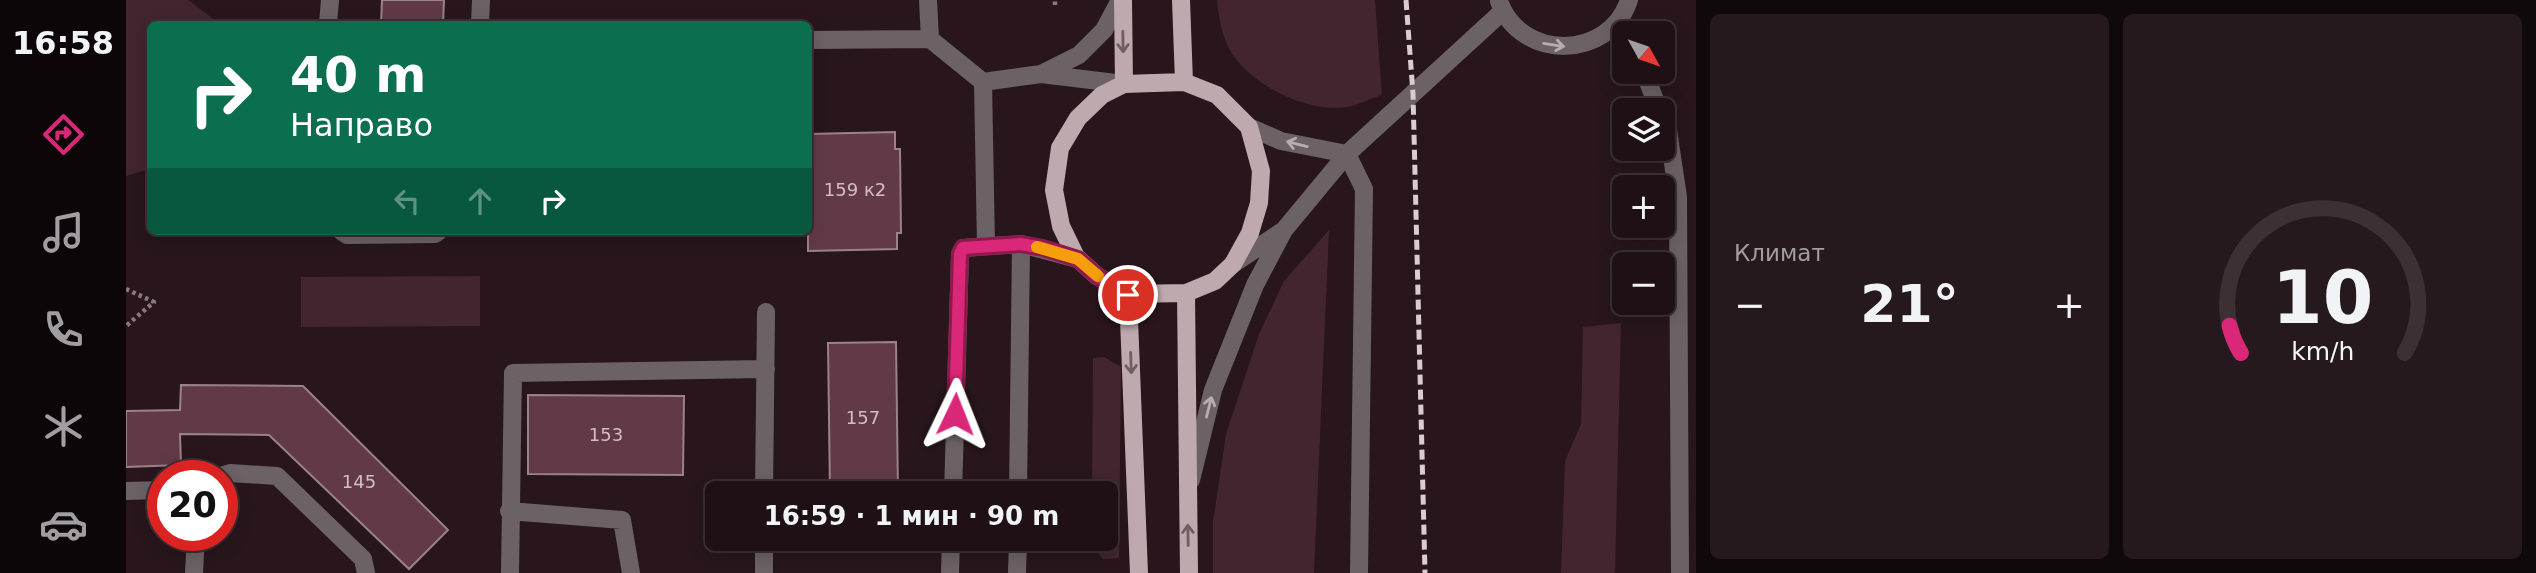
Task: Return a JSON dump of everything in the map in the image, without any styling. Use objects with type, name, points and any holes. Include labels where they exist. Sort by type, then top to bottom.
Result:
[{"type":"main road","points":[[1121,0],[1124,84]]},
{"type":"main road","points":[[1181,0],[1184,82]]},
{"type":"main road","points":[[1184,82],[1217,95],[1249,127],[1261,171],[1259,203],[1250,233],[1233,264],[1215,281],[1186,293],[1128,295],[1097,276],[1078,259],[1061,226],[1054,190],[1059,148],[1078,118],[1102,95],[1124,84],[1184,82]]},
{"type":"main road","points":[[1186,293],[1189,573]]},
{"type":"main road","points":[[1128,295],[1139,573]]},
{"type":"street","points":[[328,21],[330,0]]},
{"type":"street","points":[[480,21],[481,0]]},
{"type":"street","points":[[928,0],[930,38]]},
{"type":"street","points":[[1041,74],[1079,55],[1104,30],[1121,0]]},
{"type":"street","points":[[1618,21],[1629,0]]},
{"type":"street","points":[[1187,497],[1213,390],[1255,285],[1284,230],[1348,154],[1501,6],[1519,31],[1540,43],[1564,48],[1588,43],[1612,28]]},
{"type":"street","points":[[812,40],[930,38],[983,82],[1041,74],[1124,84]]},
{"type":"street","points":[[983,82],[986,246]]},
{"type":"street","points":[[1249,127],[1281,141],[1348,154]]},
{"type":"street","points":[[1348,154],[1364,189],[1359,573]]},
{"type":"street","points":[[1673,161],[1678,197],[1680,573]]},
{"type":"street","points":[[1233,264],[1284,230]]},
{"type":"street","points":[[1018,481],[1021,244]]},
{"type":"street","points":[[953,481],[960,254],[963,248],[1021,244],[1078,259]]},
{"type":"street","points":[[765,481],[766,312]]},
{"type":"street","points":[[510,573],[513,373],[765,369]]},
{"type":"street","points":[[238,477],[277,476],[363,559],[366,573]]},
{"type":"street","points":[[126,491],[147,490]]},
{"type":"street","points":[[509,511],[622,520],[631,573]]},
{"type":"street","points":[[194,573],[195,551]]},
{"type":"street","points":[[764,551],[764,573]]},
{"type":"street","points":[[950,573],[951,551]]},
{"type":"street","points":[[1017,573],[1018,551]]},
{"type":"path","points":[[126,289],[154,302],[126,326]]},
{"type":"shaded area","points":[[126,0],[188,0],[216,21],[147,21],[147,170],[126,176]]},
{"type":"shaded area","points":[[1217,0],[1375,0],[1382,95],[1351,106],[1333,108],[1304,103],[1275,91],[1250,74],[1234,57],[1223,34]]},
{"type":"shaded area","points":[[1329,230],[1314,573],[1213,573],[1213,522],[1226,434],[1259,334],[1284,281]]},
{"type":"shaded area","points":[[480,276],[480,326],[301,327],[301,277]]},
{"type":"shaded area","points":[[1621,323],[1615,573],[1561,573],[1565,461],[1581,424],[1583,327]]},
{"type":"shaded area","points":[[1104,357],[1121,367],[1119,558],[1103,559],[1096,551],[1118,551],[1118,481],[1092,481],[1093,358]]},
{"type":"building","points":[[382,0],[444,0],[443,21],[381,21]]},
{"type":"building","points":[[895,132],[895,149],[900,149],[901,233],[897,233],[897,249],[808,251],[808,235],[812,235],[812,134]]},
{"type":"building","points":[[896,342],[898,481],[830,481],[828,343]]},
{"type":"building","points":[[181,385],[303,386],[448,530],[409,569],[269,435],[180,434],[181,460],[147,460],[147,466],[126,467],[126,411],[180,410]]},
{"type":"building","points":[[528,395],[684,396],[683,475],[528,474]]},
{"type":"railway","points":[[1406,0],[1413,94],[1425,573]]},
{"type":"slow traffic","points":[[1037,247],[1078,259],[1098,276]]},
{"type":"route","points":[[955,414],[960,254],[963,248],[1021,244],[1043,248],[1078,259],[1097,276],[1128,295]]}]
